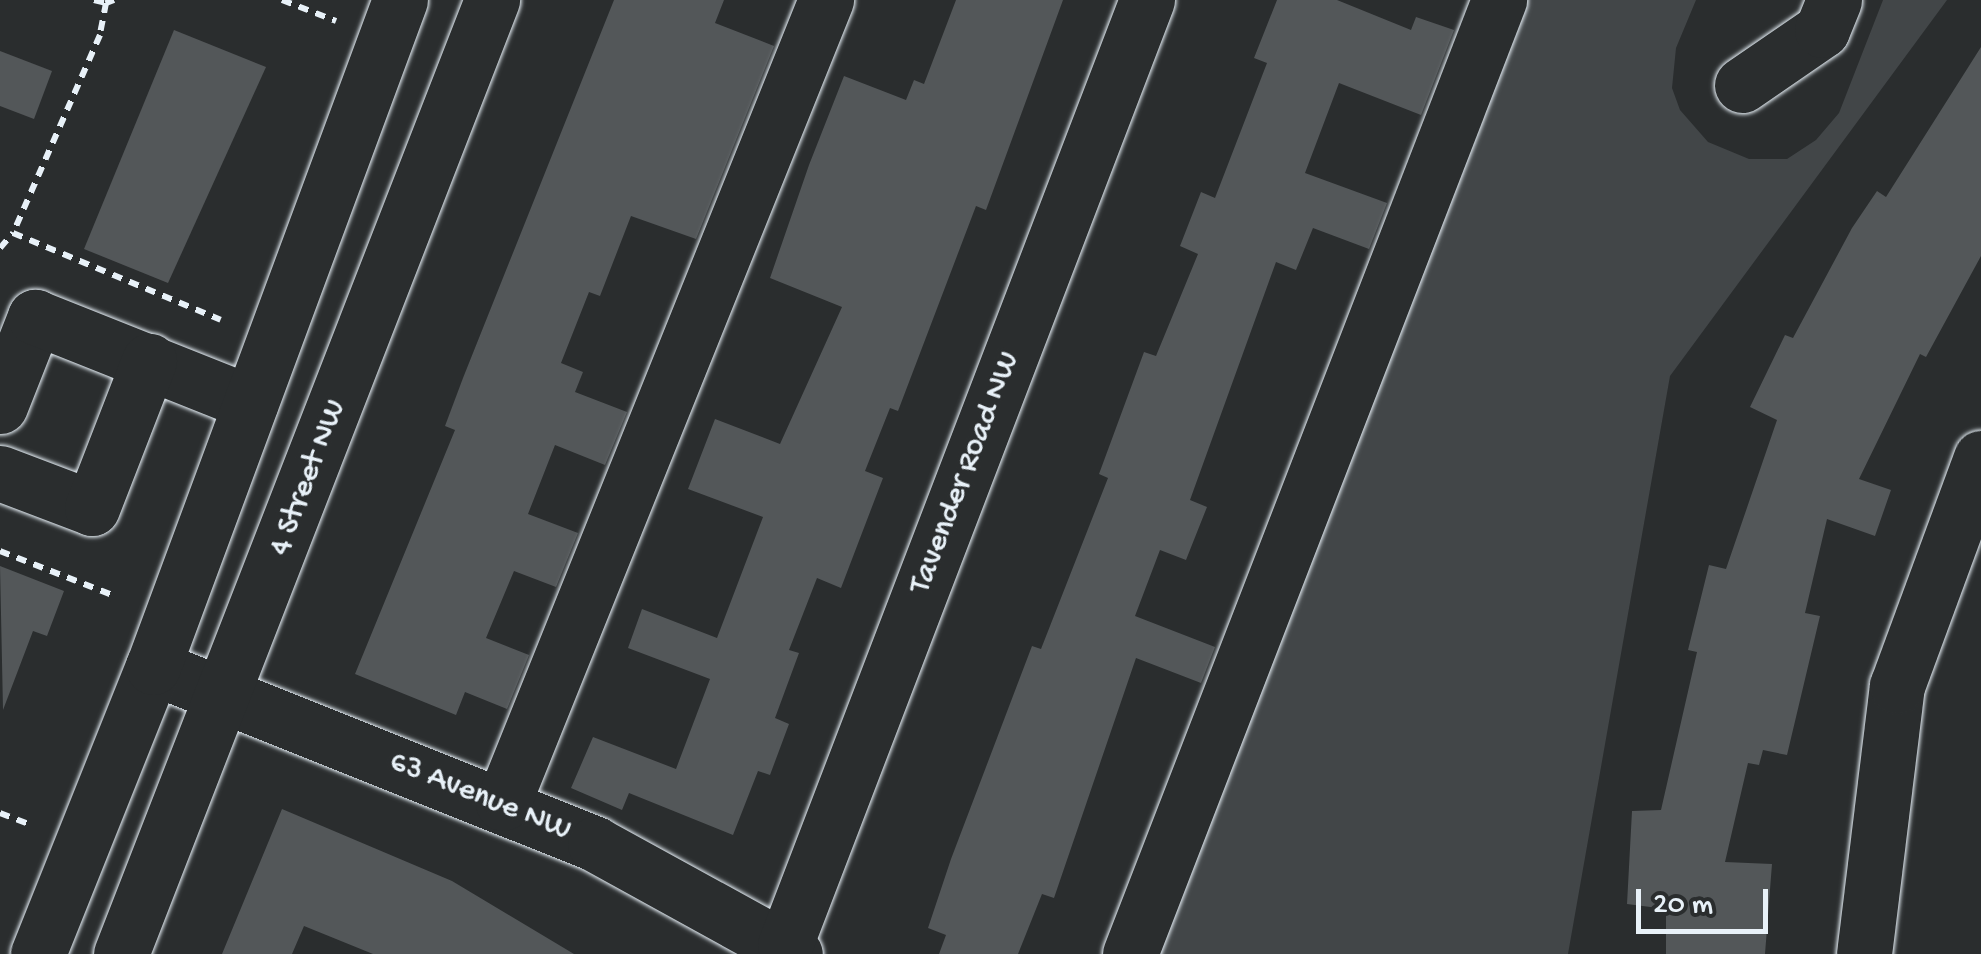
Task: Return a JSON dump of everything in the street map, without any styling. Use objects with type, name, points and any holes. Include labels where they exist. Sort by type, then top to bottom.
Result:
[{"type":"street","points":[[38,954],[153,667],[400,0]]},
{"type":"street","name":"4 Street NW","points":[[121,954],[226,696],[492,0]]},
{"type":"street","points":[[503,803],[826,0]]},
{"type":"street","name":"Tavender Road NW","points":[[790,950],[1147,0]]},
{"type":"street","points":[[1130,954],[1499,0]]},
{"type":"street","points":[[1742,85],[1822,30],[1834,0]]},
{"type":"street","points":[[0,406],[35,318],[251,403]]},
{"type":"street","points":[[0,473],[92,508],[149,361]]},
{"type":"street","points":[[1864,954],[1897,686],[1981,458]]},
{"type":"street","name":"63 Avenue NW","points":[[153,667],[503,803],[595,844],[790,950]]},
{"type":"path","points":[[0,248],[13,233],[100,35],[110,2],[94,0]]},
{"type":"path","points":[[282,0],[336,21]]},
{"type":"path","points":[[13,233],[222,320]]},
{"type":"path","points":[[0,552],[116,596]]},
{"type":"path","points":[[0,813],[28,824]]},
{"type":"shaded area","points":[[1516,0],[1696,0],[1676,48],[1672,88],[1680,110],[1708,142],[1749,159],[1787,159],[1816,140],[1839,113],[1883,0],[1947,0],[1670,376],[1568,954],[1155,954]]},
{"type":"building","points":[[614,0],[724,0],[715,23],[774,46],[696,239],[631,216],[600,296],[589,292],[561,363],[583,372],[575,392],[627,412],[605,465],[555,445],[528,514],[578,533],[556,587],[514,571],[486,638],[529,655],[507,709],[465,692],[456,715],[355,674],[455,430],[445,426]]},
{"type":"building","points":[[956,0],[1063,0],[986,210],[976,206],[898,411],[890,408],[865,471],[883,478],[841,588],[817,578],[789,650],[799,653],[775,718],[789,724],[770,775],[758,771],[733,835],[629,793],[622,810],[571,788],[593,737],[676,769],[710,679],[628,648],[642,609],[717,638],[763,517],[688,489],[715,419],[780,444],[842,307],[770,278],[809,165],[844,76],[906,100],[914,80],[924,84]]},
{"type":"building","points":[[1277,0],[1337,0],[1411,30],[1416,17],[1454,30],[1421,115],[1339,83],[1305,173],[1387,203],[1369,249],[1313,228],[1296,270],[1276,262],[1190,500],[1207,507],[1186,560],[1160,550],[1135,616],[1215,647],[1201,683],[1136,658],[1054,898],[1042,894],[1018,954],[939,954],[946,935],[928,928],[951,859],[1032,646],[1041,649],[1108,478],[1099,474],[1144,352],[1156,356],[1198,254],[1180,246],[1201,192],[1215,198],[1267,63],[1254,58]]},
{"type":"building","points":[[174,30],[266,67],[168,283],[84,249]]},
{"type":"building","points":[[1981,47],[1981,256],[1926,357],[1920,354],[1859,479],[1891,490],[1875,536],[1827,519],[1805,613],[1820,616],[1787,755],[1763,750],[1759,765],[1748,763],[1725,862],[1772,864],[1765,954],[1666,954],[1666,909],[1627,904],[1632,811],[1661,810],[1697,652],[1688,650],[1709,565],[1726,569],[1777,420],[1750,407],[1785,335],[1793,338],[1852,228],[1877,191],[1886,197]]},
{"type":"building","points":[[0,51],[52,71],[34,119],[0,106]]},
{"type":"building","points":[[0,566],[64,591],[47,636],[33,631],[3,710]]},
{"type":"building","points":[[282,809],[452,881],[574,954],[373,954],[304,926],[292,954],[222,954]]}]
